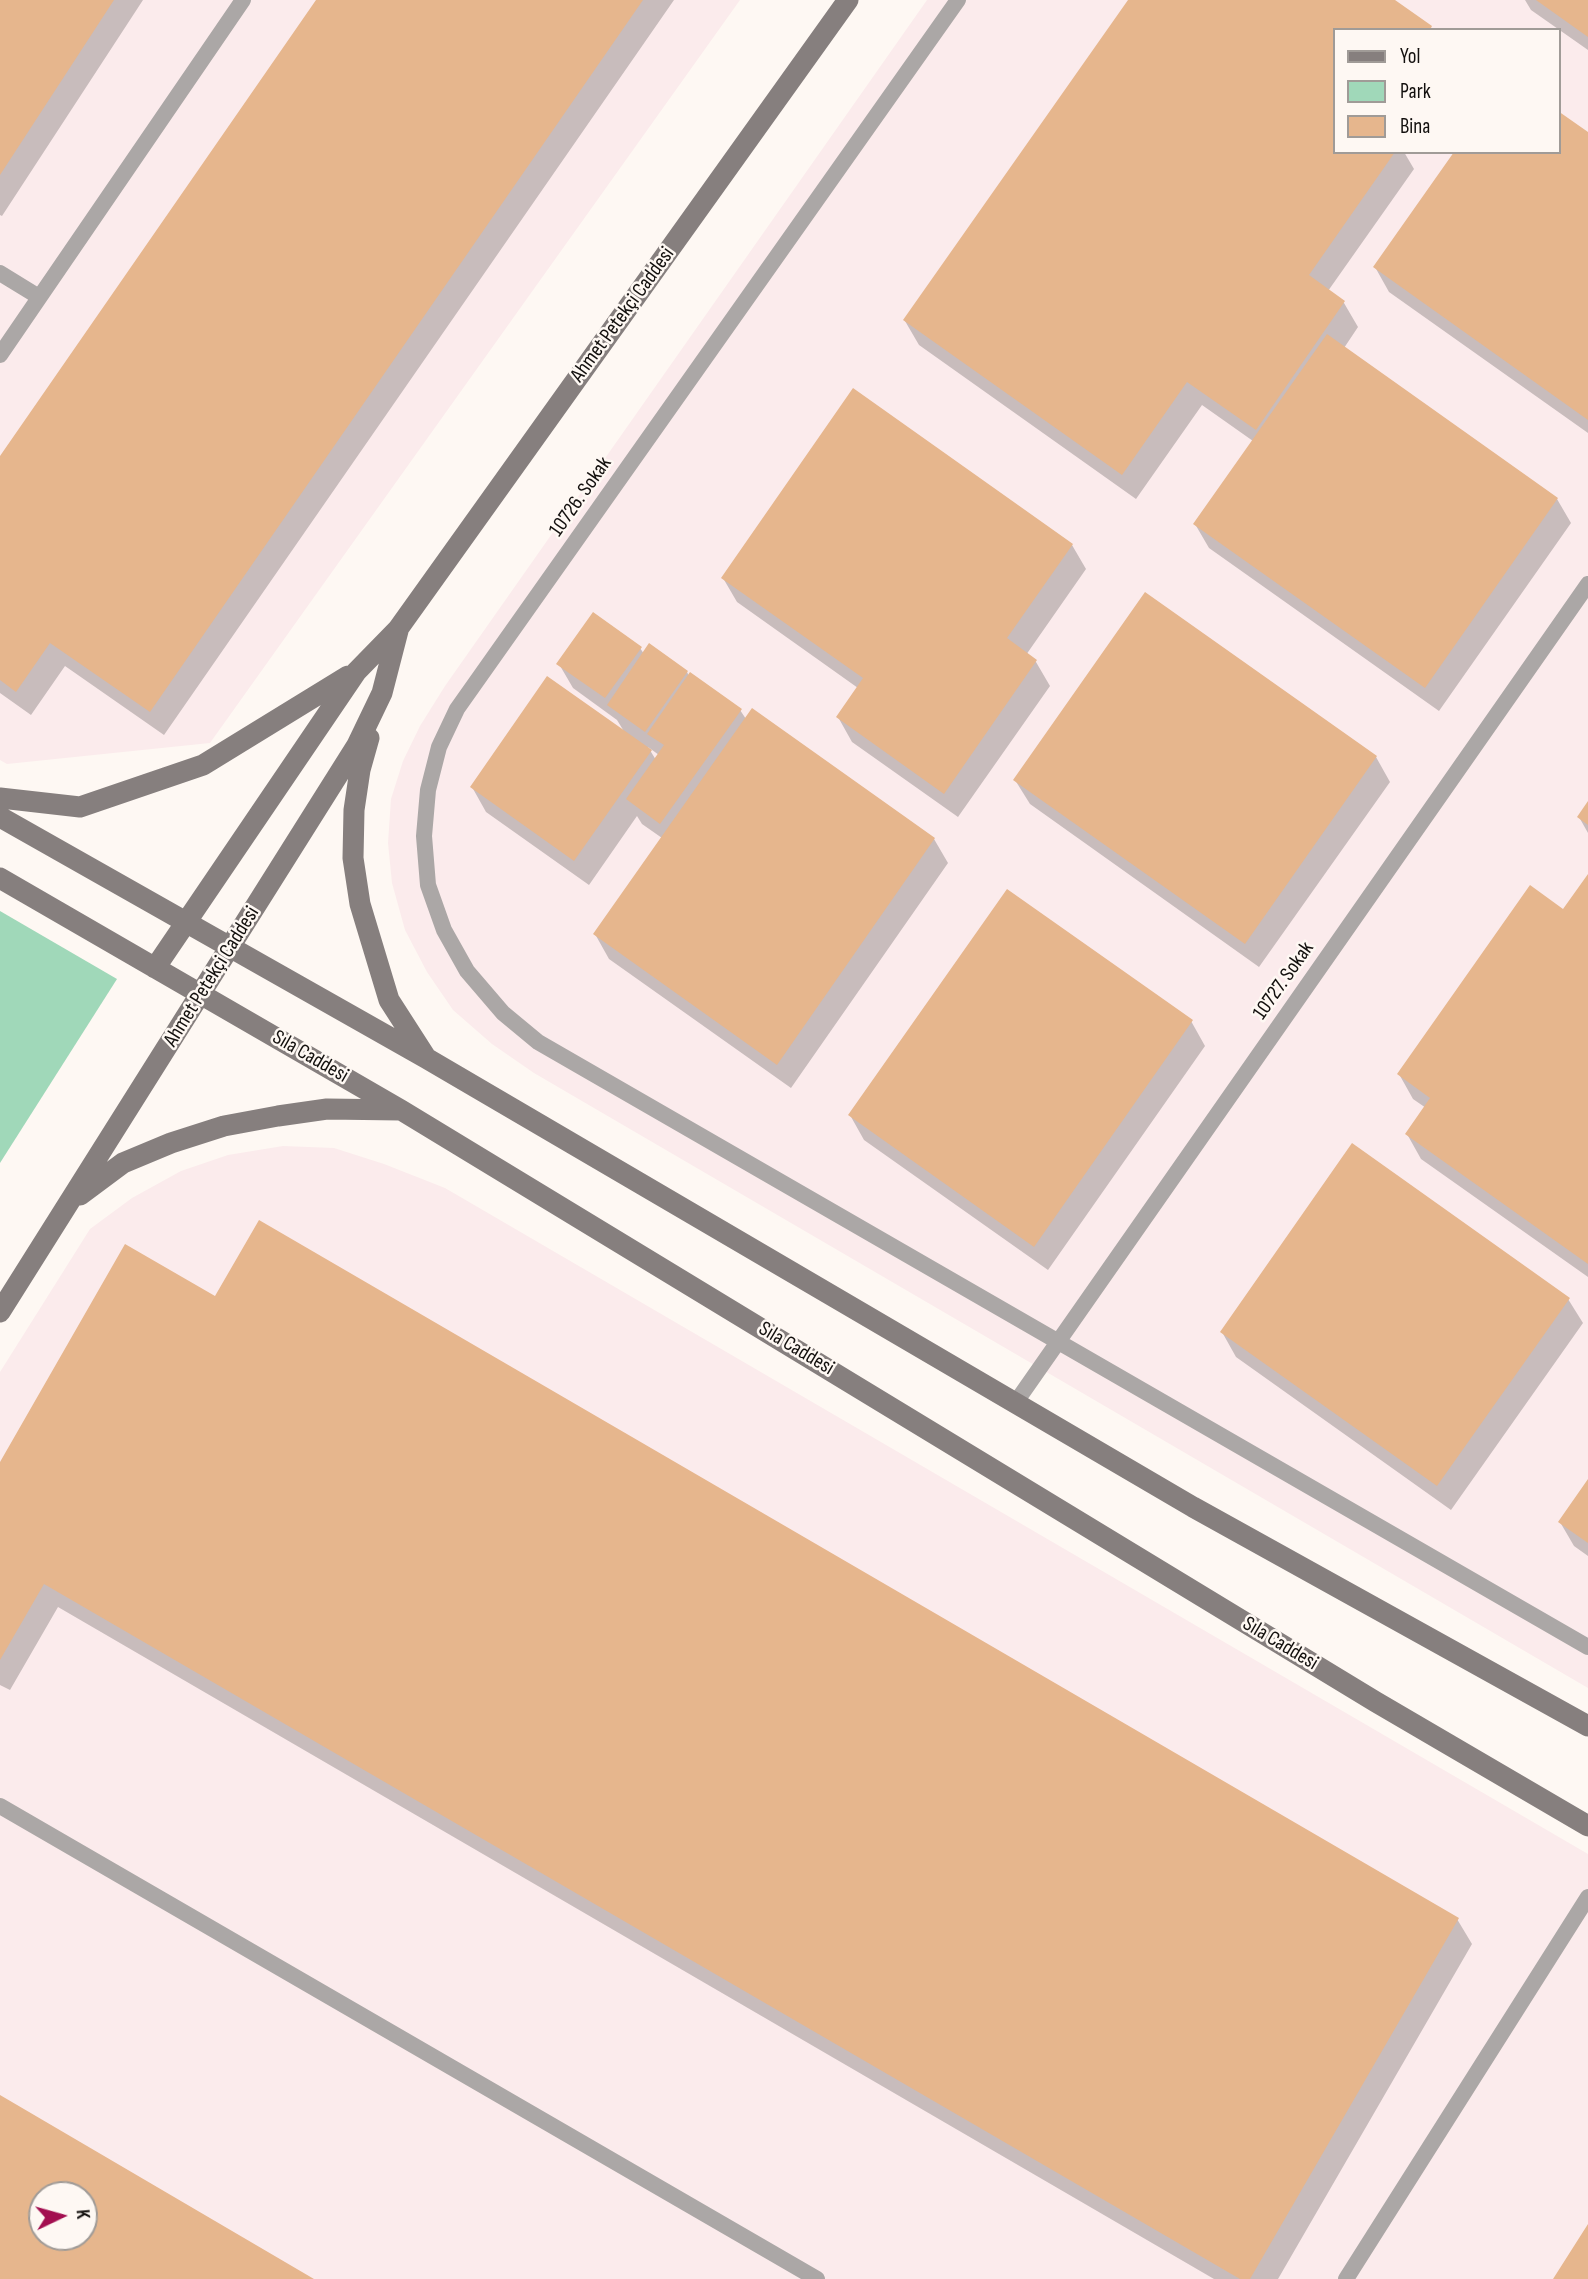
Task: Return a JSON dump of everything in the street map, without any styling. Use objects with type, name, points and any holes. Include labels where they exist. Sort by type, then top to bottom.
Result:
[{"type":"street","name":"Ahmet Petekçi Caddesi","points":[[155,968],[356,672],[398,629],[848,0]]},
{"type":"street","name":"Ahmet Petekçi Caddesi","points":[[0,1312],[357,745],[382,693],[398,629]]},
{"type":"street","points":[[0,798],[79,807],[203,765],[356,672]]},
{"type":"street","points":[[382,693],[360,770],[354,810],[353,858],[360,904],[389,1000],[426,1058]]},
{"type":"street","points":[[0,817],[426,1058],[1193,1507],[1588,1726]]},
{"type":"street","name":"Sıla Caddesi","points":[[0,878],[401,1110],[1364,1695],[1588,1826]]},
{"type":"street","points":[[69,1203],[123,1163],[171,1143],[224,1126],[327,1109],[401,1110]]},
{"type":"lane","points":[[0,355],[243,0]]},
{"type":"lane","name":"10726. Sokak","points":[[958,0],[457,709],[439,747],[428,790],[424,836],[428,885],[444,930],[467,971],[503,1013],[538,1042],[1588,1647]]},
{"type":"lane","points":[[0,273],[39,298]]},
{"type":"lane","name":"10727. Sokak","points":[[1016,1402],[1588,584]]},
{"type":"lane","points":[[0,1806],[817,2279]]},
{"type":"lane","points":[[1346,2279],[1588,1897]]},
{"type":"shaded area","points":[[0,0],[740,0],[210,743],[7,764],[0,760]]},
{"type":"shaded area","points":[[927,0],[1588,0],[1588,1688],[534,1073],[492,1044],[453,1010],[427,972],[405,930],[392,883],[388,843],[391,799],[403,761],[420,726],[445,686]]},
{"type":"shaded area","points":[[283,1146],[334,1148],[445,1188],[1588,1854],[1588,2279],[0,2279],[0,1372],[90,1229],[132,1198],[181,1171],[228,1155]]},
{"type":"green space","points":[[0,911],[117,979],[0,1163]]},
{"type":"building","points":[[0,0],[114,0],[0,175]]},
{"type":"building","points":[[316,0],[643,0],[150,712],[50,643],[16,692],[0,680],[0,456]]},
{"type":"building","points":[[1128,0],[1395,0],[1432,26],[1332,28],[1332,154],[1394,154],[1309,275],[1345,301],[1256,430],[1187,382],[1122,475],[903,320]]},
{"type":"building","points":[[1536,0],[1588,0],[1588,37]]},
{"type":"building","points":[[1560,112],[1588,132],[1588,420],[1373,267],[1453,154],[1560,154]]},
{"type":"building","points":[[1327,334],[1558,498],[1425,688],[1193,524]]},
{"type":"building","points":[[853,388],[1073,544],[1007,638],[1037,660],[944,794],[836,717],[863,678],[721,578]]},
{"type":"building","points":[[1145,592],[1377,756],[1245,944],[1013,780]]},
{"type":"building","points":[[593,612],[642,647],[605,698],[556,664]]},
{"type":"building","points":[[649,643],[688,671],[645,732],[607,705]]},
{"type":"building","points":[[690,672],[742,709],[660,824],[626,799],[664,745],[647,734]]},
{"type":"building","points":[[547,676],[652,750],[574,861],[470,787]]},
{"type":"building","points":[[752,708],[935,838],[777,1065],[593,934]]},
{"type":"building","points":[[1588,801],[1588,825],[1577,817]]},
{"type":"building","points":[[1588,874],[1588,1264],[1405,1134],[1430,1098],[1397,1074],[1530,885],[1563,909]]},
{"type":"building","points":[[1007,889],[1193,1020],[1034,1247],[848,1115]]},
{"type":"building","points":[[1352,1143],[1570,1298],[1437,1486],[1220,1332]]},
{"type":"building","points":[[259,1220],[1459,1918],[1250,2279],[1240,2279],[44,1584],[0,1660],[0,1462],[125,1244],[215,1296]]},
{"type":"building","points":[[1588,1479],[1588,1543],[1558,1522]]},
{"type":"building","points":[[0,2095],[314,2279],[0,2279]]},
{"type":"building","points":[[1588,2224],[1588,2279],[1553,2279]]}]
